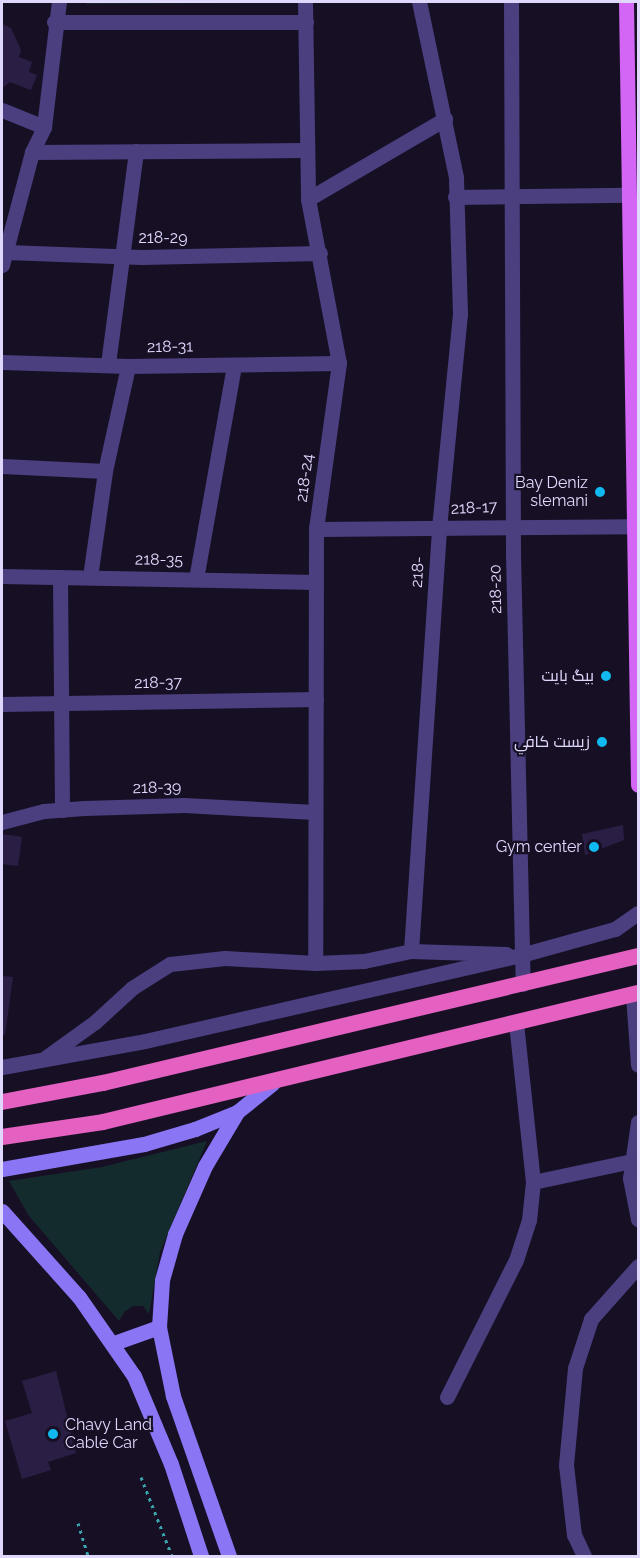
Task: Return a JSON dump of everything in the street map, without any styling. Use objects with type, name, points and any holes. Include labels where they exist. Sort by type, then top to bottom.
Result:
[{"type":"highway","points":[[2,1102],[103,1083],[639,956]]},
{"type":"highway","points":[[2,1137],[103,1122],[636,994]]},
{"type":"main road","points":[[626,2],[639,784]]},
{"type":"main road","points":[[2,1169],[144,1144],[237,1112],[273,1083]]},
{"type":"main road","points":[[229,1557],[173,1396],[159,1327],[162,1280],[175,1234],[205,1166],[237,1112]]},
{"type":"main road","points":[[2,1211],[52,1264],[114,1343],[144,1395],[201,1557]]},
{"type":"main road","points":[[114,1343],[159,1327]]},
{"type":"street","points":[[4,248],[32,152],[44,127],[54,22],[59,2]]},
{"type":"street","name":"218-24","points":[[305,2],[305,150],[308,199],[339,363],[316,529],[315,963]]},
{"type":"street","name":"218-","points":[[411,951],[439,528],[460,314],[456,177],[419,2]]},
{"type":"street","name":"218-20","points":[[511,2],[513,524],[523,984]]},
{"type":"street","points":[[54,22],[306,22]]},
{"type":"street","points":[[2,110],[44,127]]},
{"type":"street","points":[[308,199],[445,119]]},
{"type":"street","points":[[32,152],[305,150]]},
{"type":"street","points":[[108,364],[136,151]]},
{"type":"street","points":[[455,197],[512,194],[629,195]]},
{"type":"street","name":"218-29","points":[[4,248],[123,256],[320,253]]},
{"type":"street","name":"218-31","points":[[2,362],[128,366],[339,363]]},
{"type":"street","points":[[196,579],[234,364]]},
{"type":"street","points":[[90,577],[105,471],[128,366]]},
{"type":"street","points":[[2,466],[105,471]]},
{"type":"street","name":"218-17","points":[[316,529],[439,528],[513,524],[634,526]]},
{"type":"street","name":"218-35","points":[[2,576],[316,582]]},
{"type":"street","points":[[60,577],[62,810]]},
{"type":"street","name":"218-37","points":[[2,704],[316,699]]},
{"type":"street","name":"218-39","points":[[2,822],[62,810],[184,806],[315,812]]},
{"type":"street","points":[[2,1067],[40,1062],[521,955],[615,929],[639,913]]},
{"type":"street","points":[[40,1062],[95,1022],[132,988],[170,964],[225,958],[315,963],[364,961],[411,951],[521,955]]},
{"type":"street","points":[[636,994],[639,1065]]},
{"type":"street","points":[[447,1397],[516,1260],[529,1220],[533,1182],[516,1023]]},
{"type":"street","points":[[639,1122],[630,1178],[639,1219]]},
{"type":"street","points":[[533,1182],[632,1161]]},
{"type":"street","points":[[584,1557],[574,1535],[566,1465],[575,1368],[591,1319],[639,1266]]},
{"type":"path","points":[[141,1477],[172,1557]]},
{"type":"path","points":[[78,1523],[88,1557]]},
{"type":"green space","points":[[87,2],[271,2],[271,3],[86,4]]},
{"type":"green space","points":[[207,1141],[160,1252],[149,1314],[143,1306],[134,1306],[125,1311],[119,1321],[29,1216],[9,1181],[102,1167]]},
{"type":"building","points":[[2,24],[11,28],[21,50],[19,57],[32,62],[29,72],[37,75],[31,90],[10,82],[2,88]]},
{"type":"building","name":"Gym center","points":[[623,825],[624,840],[585,855],[582,834]]},
{"type":"building","points":[[2,834],[22,837],[18,866],[2,864]]},
{"type":"building","points":[[2,976],[13,977],[5,1035],[2,1034]]},
{"type":"building","points":[[56,1371],[76,1453],[48,1462],[51,1470],[22,1479],[5,1421],[32,1413],[22,1381]]},
{"type":"place","name":"Bay Deniz slemani","points":[[600,492]]},
{"type":"place","name":"بیگ بایت","points":[[606,676]]},
{"type":"place","name":"زيست كافي","points":[[602,742]]},
{"type":"place","name":"Gym center","points":[[594,847]]},
{"type":"place","name":"Chavy Land Cable Car","points":[[53,1434]]}]
